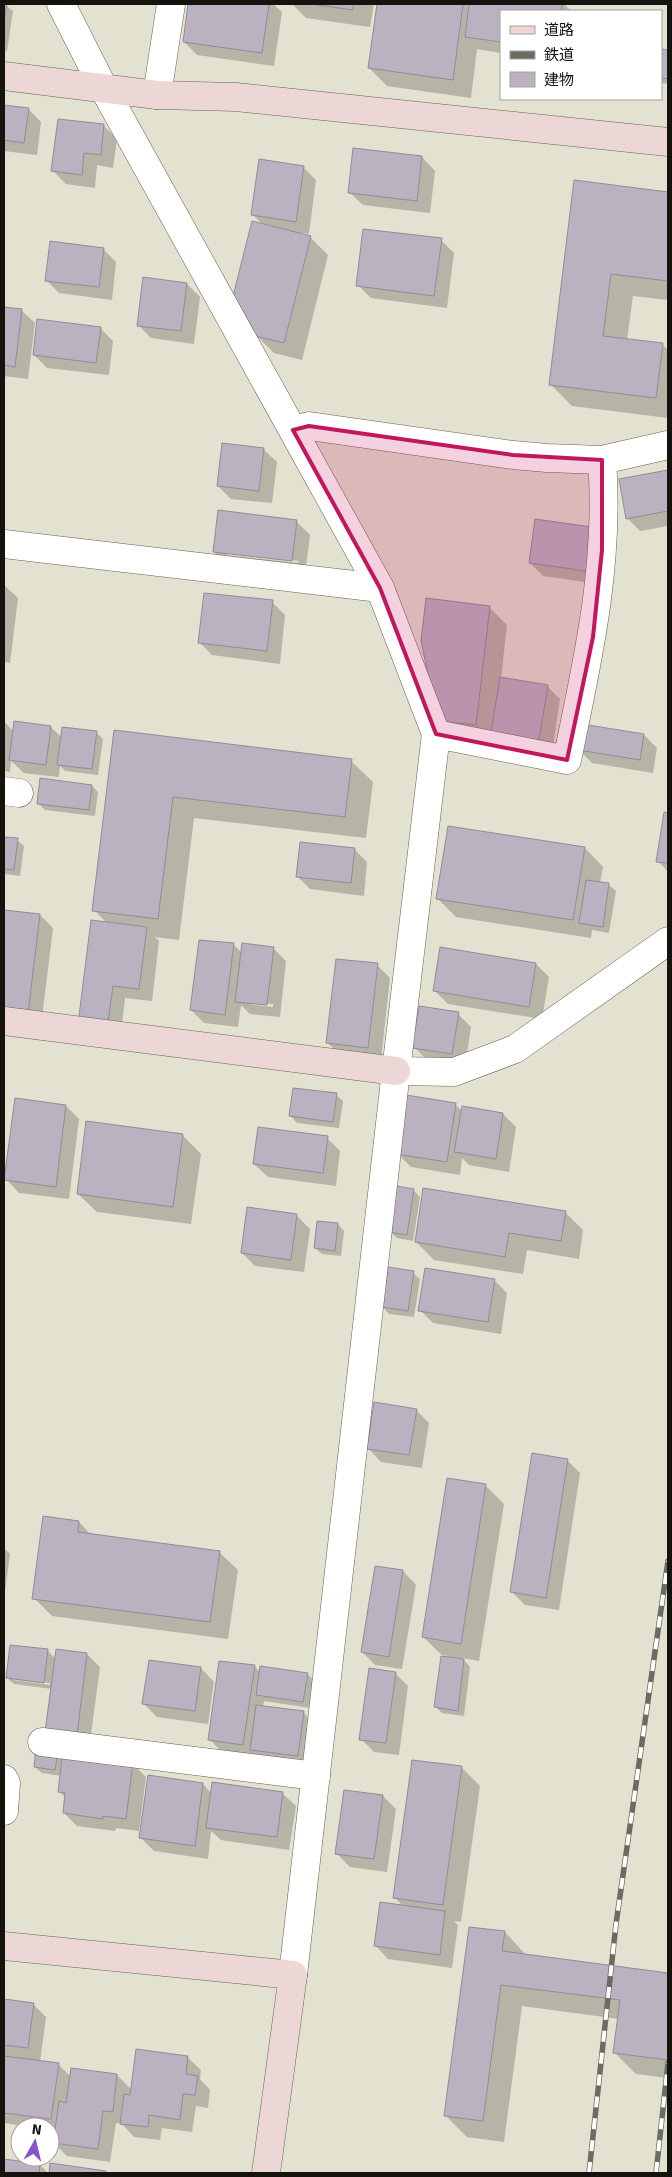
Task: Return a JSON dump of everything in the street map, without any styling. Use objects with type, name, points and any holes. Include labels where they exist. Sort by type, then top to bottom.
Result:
[{"type":"street","points":[[61,4],[104,89],[380,588],[436,734],[294,1975],[266,2173]]},
{"type":"street","points":[[157,96],[171,4]]},
{"type":"street","points":[[4,76],[157,96],[236,97],[668,142]]},
{"type":"street","points":[[292,430],[309,426],[513,455],[602,460],[668,445]]},
{"type":"street","points":[[436,734],[566,760],[593,637],[602,550],[605,488],[602,460]]},
{"type":"street","points":[[4,544],[380,588]]},
{"type":"street","points":[[4,1021],[396,1071],[454,1072],[515,1049],[668,941]]},
{"type":"street","points":[[42,1742],[316,1776]]},
{"type":"street","points":[[4,1779],[6,1783],[4,1811]]},
{"type":"street","points":[[4,1946],[294,1975]]},
{"type":"highlighted area","points":[[309,426],[513,455],[602,460],[602,550],[593,637],[567,760],[436,734],[380,588],[293,430]]},
{"type":"building","points":[[4,4],[7,4],[4,22]]},
{"type":"building","points":[[188,4],[269,4],[262,53],[183,42]]},
{"type":"building","points":[[311,4],[353,4],[353,10]]},
{"type":"building","points":[[377,4],[463,4],[453,80],[368,68]]},
{"type":"building","points":[[469,4],[562,4],[561,10],[500,10],[500,42],[465,37]]},
{"type":"building","points":[[662,49],[668,50],[668,79],[662,78]]},
{"type":"building","points":[[4,105],[29,108],[24,143],[4,140]]},
{"type":"building","points":[[58,119],[104,124],[101,155],[84,153],[82,175],[51,171]]},
{"type":"building","points":[[353,148],[422,156],[417,201],[348,193]]},
{"type":"building","points":[[259,159],[304,166],[296,222],[251,215]]},
{"type":"building","points":[[574,180],[668,192],[668,281],[611,274],[603,336],[663,343],[656,398],[549,385]]},
{"type":"building","points":[[252,221],[311,236],[284,343],[255,336],[232,300]]},
{"type":"building","points":[[363,229],[442,238],[434,296],[356,286]]},
{"type":"building","points":[[50,241],[104,248],[99,287],[45,281]]},
{"type":"building","points":[[143,277],[187,283],[181,331],[137,326]]},
{"type":"building","points":[[4,307],[22,309],[15,367],[4,365]]},
{"type":"building","points":[[37,319],[101,327],[96,363],[33,355]]},
{"type":"building","points":[[222,443],[264,448],[259,491],[217,486]]},
{"type":"building","points":[[668,470],[668,511],[626,519],[619,479]]},
{"type":"building","points":[[218,510],[297,520],[292,561],[213,552]]},
{"type":"building","points":[[535,519],[592,527],[586,571],[529,563]]},
{"type":"building","points":[[204,593],[273,600],[267,651],[198,643]]},
{"type":"building","points":[[426,598],[490,606],[476,725],[438,721],[421,641]]},
{"type":"building","points":[[500,677],[548,685],[539,740],[491,733]]},
{"type":"building","points":[[14,721],[51,726],[46,765],[9,760]]},
{"type":"building","points":[[582,724],[644,734],[640,760],[578,750]]},
{"type":"building","points":[[62,727],[97,731],[92,769],[57,765]]},
{"type":"building","points":[[114,730],[352,759],[345,817],[173,797],[158,919],[92,911]]},
{"type":"building","points":[[40,778],[92,785],[89,810],[37,804]]},
{"type":"building","points":[[664,812],[668,813],[668,863],[656,862]]},
{"type":"building","points":[[448,826],[585,847],[573,920],[436,899]]},
{"type":"building","points":[[4,837],[18,838],[14,870],[4,869]]},
{"type":"building","points":[[300,842],[355,848],[351,883],[296,877]]},
{"type":"building","points":[[586,880],[609,883],[603,927],[579,923]]},
{"type":"building","points":[[4,910],[40,914],[28,1014],[4,1011]]},
{"type":"building","points":[[91,920],[147,927],[139,989],[113,986],[107,1028],[78,1024]]},
{"type":"building","points":[[199,940],[234,943],[225,1015],[190,1010]]},
{"type":"building","points":[[242,943],[274,947],[267,1005],[235,1002]]},
{"type":"building","points":[[440,947],[536,963],[529,1007],[433,991]]},
{"type":"building","points":[[336,959],[378,963],[368,1048],[326,1043]]},
{"type":"building","points":[[419,1006],[459,1012],[452,1054],[412,1048]]},
{"type":"building","points":[[293,1088],[337,1093],[333,1122],[289,1116]]},
{"type":"building","points":[[406,1095],[456,1103],[447,1162],[396,1154]]},
{"type":"building","points":[[15,1098],[66,1105],[56,1187],[4,1180]]},
{"type":"building","points":[[462,1106],[503,1113],[496,1159],[454,1152]]},
{"type":"building","points":[[86,1121],[183,1134],[173,1207],[77,1194]]},
{"type":"building","points":[[258,1127],[328,1136],[323,1173],[253,1164]]},
{"type":"building","points":[[396,1186],[414,1189],[407,1235],[389,1232]]},
{"type":"building","points":[[423,1188],[566,1211],[561,1241],[509,1233],[505,1257],[415,1242]]},
{"type":"building","points":[[247,1207],[297,1214],[291,1260],[241,1253]]},
{"type":"building","points":[[317,1221],[338,1223],[335,1251],[314,1248]]},
{"type":"building","points":[[388,1267],[414,1271],[408,1311],[382,1307]]},
{"type":"building","points":[[425,1268],[495,1279],[488,1322],[418,1311]]},
{"type":"building","points":[[374,1402],[417,1409],[409,1455],[367,1449]]},
{"type":"building","points":[[532,1453],[568,1459],[546,1598],[510,1592]]},
{"type":"building","points":[[447,1478],[486,1484],[461,1644],[422,1637]]},
{"type":"building","points":[[43,1516],[79,1521],[78,1532],[220,1551],[210,1622],[32,1599]]},
{"type":"building","points":[[375,1566],[403,1570],[389,1657],[361,1652]]},
{"type":"building","points":[[10,1645],[48,1649],[44,1683],[6,1678]]},
{"type":"building","points":[[56,1649],[87,1653],[77,1736],[45,1732]]},
{"type":"building","points":[[441,1656],[464,1659],[458,1711],[434,1707]]},
{"type":"building","points":[[149,1660],[201,1667],[195,1711],[142,1704]]},
{"type":"building","points":[[219,1661],[255,1665],[243,1745],[208,1740]]},
{"type":"building","points":[[260,1666],[308,1673],[303,1702],[256,1695]]},
{"type":"building","points":[[369,1668],[396,1672],[386,1743],[359,1740]]},
{"type":"building","points":[[256,1705],[304,1711],[298,1756],[250,1750]]},
{"type":"building","points":[[36,1748],[58,1751],[55,1770],[34,1767]]},
{"type":"building","points":[[62,1757],[133,1762],[126,1819],[103,1816],[103,1819],[63,1813],[65,1793],[58,1792]]},
{"type":"building","points":[[412,1760],[462,1766],[443,1905],[393,1898]]},
{"type":"building","points":[[148,1775],[203,1783],[195,1846],[139,1838]]},
{"type":"building","points":[[212,1782],[283,1792],[277,1837],[206,1828]]},
{"type":"building","points":[[344,1790],[383,1795],[374,1859],[335,1854]]},
{"type":"building","points":[[380,1902],[445,1911],[440,1955],[374,1946]]},
{"type":"building","points":[[469,1927],[505,1931],[502,1951],[668,1973],[668,2060],[613,2053],[620,2000],[501,1985],[483,2121],[444,2116]]},
{"type":"building","points":[[4,1999],[34,2003],[28,2048],[4,2045]]},
{"type":"building","points":[[136,2049],[188,2056],[186,2074],[198,2076],[195,2095],[183,2094],[180,2120],[149,2115],[148,2127],[120,2124],[124,2094],[130,2095]]},
{"type":"building","points":[[4,2056],[59,2063],[51,2117],[4,2113]]},
{"type":"building","points":[[71,2068],[117,2074],[113,2112],[103,2111],[98,2149],[60,2144],[60,2117],[57,2117],[59,2101],[66,2103]]},
{"type":"building","points":[[4,2159],[10,2160],[10,2167],[40,2167],[39,2173],[4,2173]]},
{"type":"building","points":[[60,2164],[106,2171],[106,2173],[49,2173],[50,2167],[60,2167]]},
{"type":"railway","points":[[589,2173],[616,1924],[668,1561]]},
{"type":"railway","points":[[656,2173],[668,2063]]}]
